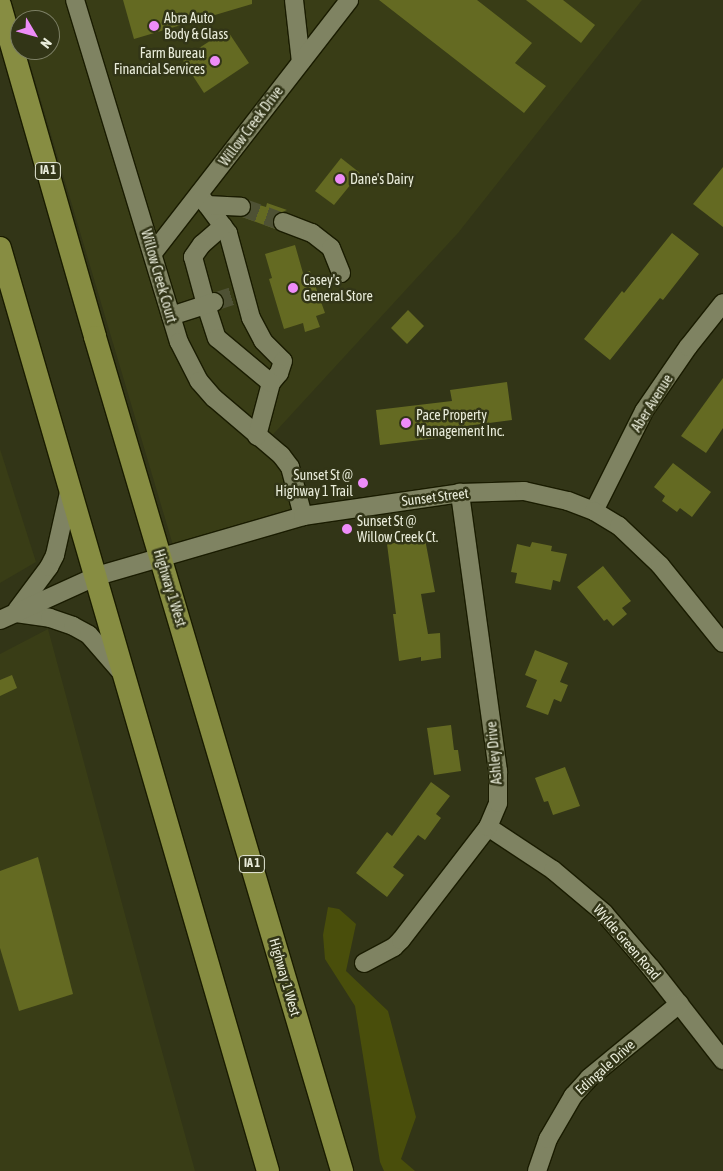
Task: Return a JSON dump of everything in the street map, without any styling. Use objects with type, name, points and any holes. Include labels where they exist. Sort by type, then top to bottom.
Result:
[{"type":"main road","name":"Highway 1 West","points":[[0,5],[160,556],[342,1171]]},
{"type":"main road","points":[[0,248],[97,576],[176,857],[268,1171]]},
{"type":"street","name":"Willow Creek Court","points":[[75,0],[179,342],[199,380],[227,411],[281,455],[290,467],[303,516]]},
{"type":"street","points":[[294,0],[301,62]]},
{"type":"street","name":"Willow Creek Drive","points":[[153,253],[203,199],[301,62],[349,0]]},
{"type":"street","points":[[203,199],[241,207]]},
{"type":"street","points":[[203,199],[230,239],[251,318],[263,341],[283,361],[279,373],[271,383],[258,436]]},
{"type":"street","points":[[283,222],[312,233],[331,248],[342,273]]},
{"type":"street","points":[[223,226],[202,244],[193,258],[210,303],[217,338],[271,383]]},
{"type":"street","points":[[171,316],[210,303]]},
{"type":"street","name":"Aber Avenue","points":[[594,511],[644,411],[688,347],[723,303]]},
{"type":"street","points":[[8,616],[49,567],[55,555],[70,487]]},
{"type":"street","name":"Sunset Street","points":[[8,616],[97,576],[160,556],[303,516],[460,493],[524,491],[552,496],[594,511],[619,526],[640,545],[720,635]]},
{"type":"street","name":"Ashley Drive","points":[[364,963],[394,948],[402,940],[488,827],[498,803],[498,771],[460,493]]},
{"type":"street","points":[[8,616],[50,618],[89,635],[126,677]]},
{"type":"street","name":"Wylde Green Road","points":[[488,827],[553,870],[604,913],[723,1060]]},
{"type":"street","name":"Edingale Drive","points":[[537,1171],[548,1139],[573,1096],[589,1078],[679,1004]]},
{"type":"shaded area","points":[[11,0],[642,0],[458,233],[266,442],[281,455],[303,516],[175,552],[29,60],[60,60],[60,10],[14,10]]},
{"type":"shaded area","points":[[0,449],[36,562],[0,583]]},
{"type":"shaded area","points":[[48,629],[195,1171],[0,1171],[0,654]]},
{"type":"shaded area","points":[[328,907],[339,909],[356,924],[346,971],[388,1011],[416,1117],[401,1159],[415,1171],[384,1171],[380,1162],[355,1006],[325,959],[323,935]]},
{"type":"building","name":"Abra Auto Body & Glass","points":[[123,0],[252,0],[252,4],[134,39]]},
{"type":"building","points":[[379,0],[477,0],[532,43],[515,63],[546,86],[524,113]]},
{"type":"building","points":[[526,0],[563,0],[595,25],[581,43]]},
{"type":"building","name":"Farm Bureau Financial Services","points":[[227,30],[249,63],[204,93],[182,59]]},
{"type":"building","name":"Dane's Dairy","points":[[341,158],[360,173],[334,205],[315,191]]},
{"type":"building","points":[[723,167],[723,227],[693,204]]},
{"type":"building","points":[[250,202],[266,207],[267,203],[287,210],[273,218],[275,229],[242,217],[250,212]]},
{"type":"building","points":[[672,233],[699,254],[663,300],[660,298],[610,360],[584,339]]},
{"type":"building","name":"Casey's General Store","points":[[295,245],[303,273],[310,271],[325,313],[316,316],[320,327],[305,332],[303,323],[284,329],[269,279],[272,278],[265,254]]},
{"type":"building","points":[[408,310],[424,326],[407,344],[391,328]]},
{"type":"building","points":[[723,378],[723,428],[706,453],[681,436]]},
{"type":"building","points":[[507,382],[512,420],[436,430],[437,438],[380,445],[376,410],[452,401],[450,390]]},
{"type":"building","points":[[673,463],[711,492],[692,517],[680,508],[677,512],[662,501],[665,496],[654,487]]},
{"type":"building","points":[[425,539],[435,592],[421,594],[428,634],[440,633],[441,658],[421,661],[421,657],[399,661],[393,614],[396,614],[387,544]]},
{"type":"building","points":[[532,542],[552,546],[551,551],[567,554],[560,582],[553,580],[551,590],[515,583],[517,573],[511,572],[517,544],[530,547]]},
{"type":"building","points":[[603,566],[631,601],[622,608],[627,614],[613,626],[607,619],[604,621],[577,587]]},
{"type":"building","points":[[535,650],[568,663],[560,682],[568,685],[561,702],[554,699],[548,715],[526,707],[537,680],[525,675]]},
{"type":"building","points":[[12,675],[17,688],[0,696],[0,680]]},
{"type":"building","points":[[451,725],[454,750],[458,750],[461,771],[434,775],[427,728]]},
{"type":"building","points":[[565,767],[580,806],[553,815],[548,801],[544,802],[535,778]]},
{"type":"building","points":[[431,782],[450,796],[436,814],[441,818],[425,840],[418,835],[393,867],[404,875],[387,897],[356,873],[387,832],[392,836]]},
{"type":"building","points":[[38,857],[73,994],[19,1011],[0,948],[0,871]]},
{"type":"tunnel","points":[[241,207],[283,222]]},
{"type":"tunnel","points":[[214,302],[242,293]]},
{"type":"place","name":"Abra Auto Body & Glass","points":[[154,26]]},
{"type":"place","name":"Farm Bureau Financial Services","points":[[215,61]]},
{"type":"place","name":"Dane's Dairy","points":[[340,179]]},
{"type":"place","name":"Casey's General Store","points":[[293,288]]},
{"type":"place","name":"Pace Property Management Inc.","points":[[406,423]]},
{"type":"place","name":"Sunset St @ Highway 1 Trail","points":[[363,483]]},
{"type":"place","name":"Sunset St @ Willow Creek Ct.","points":[[347,529]]}]
